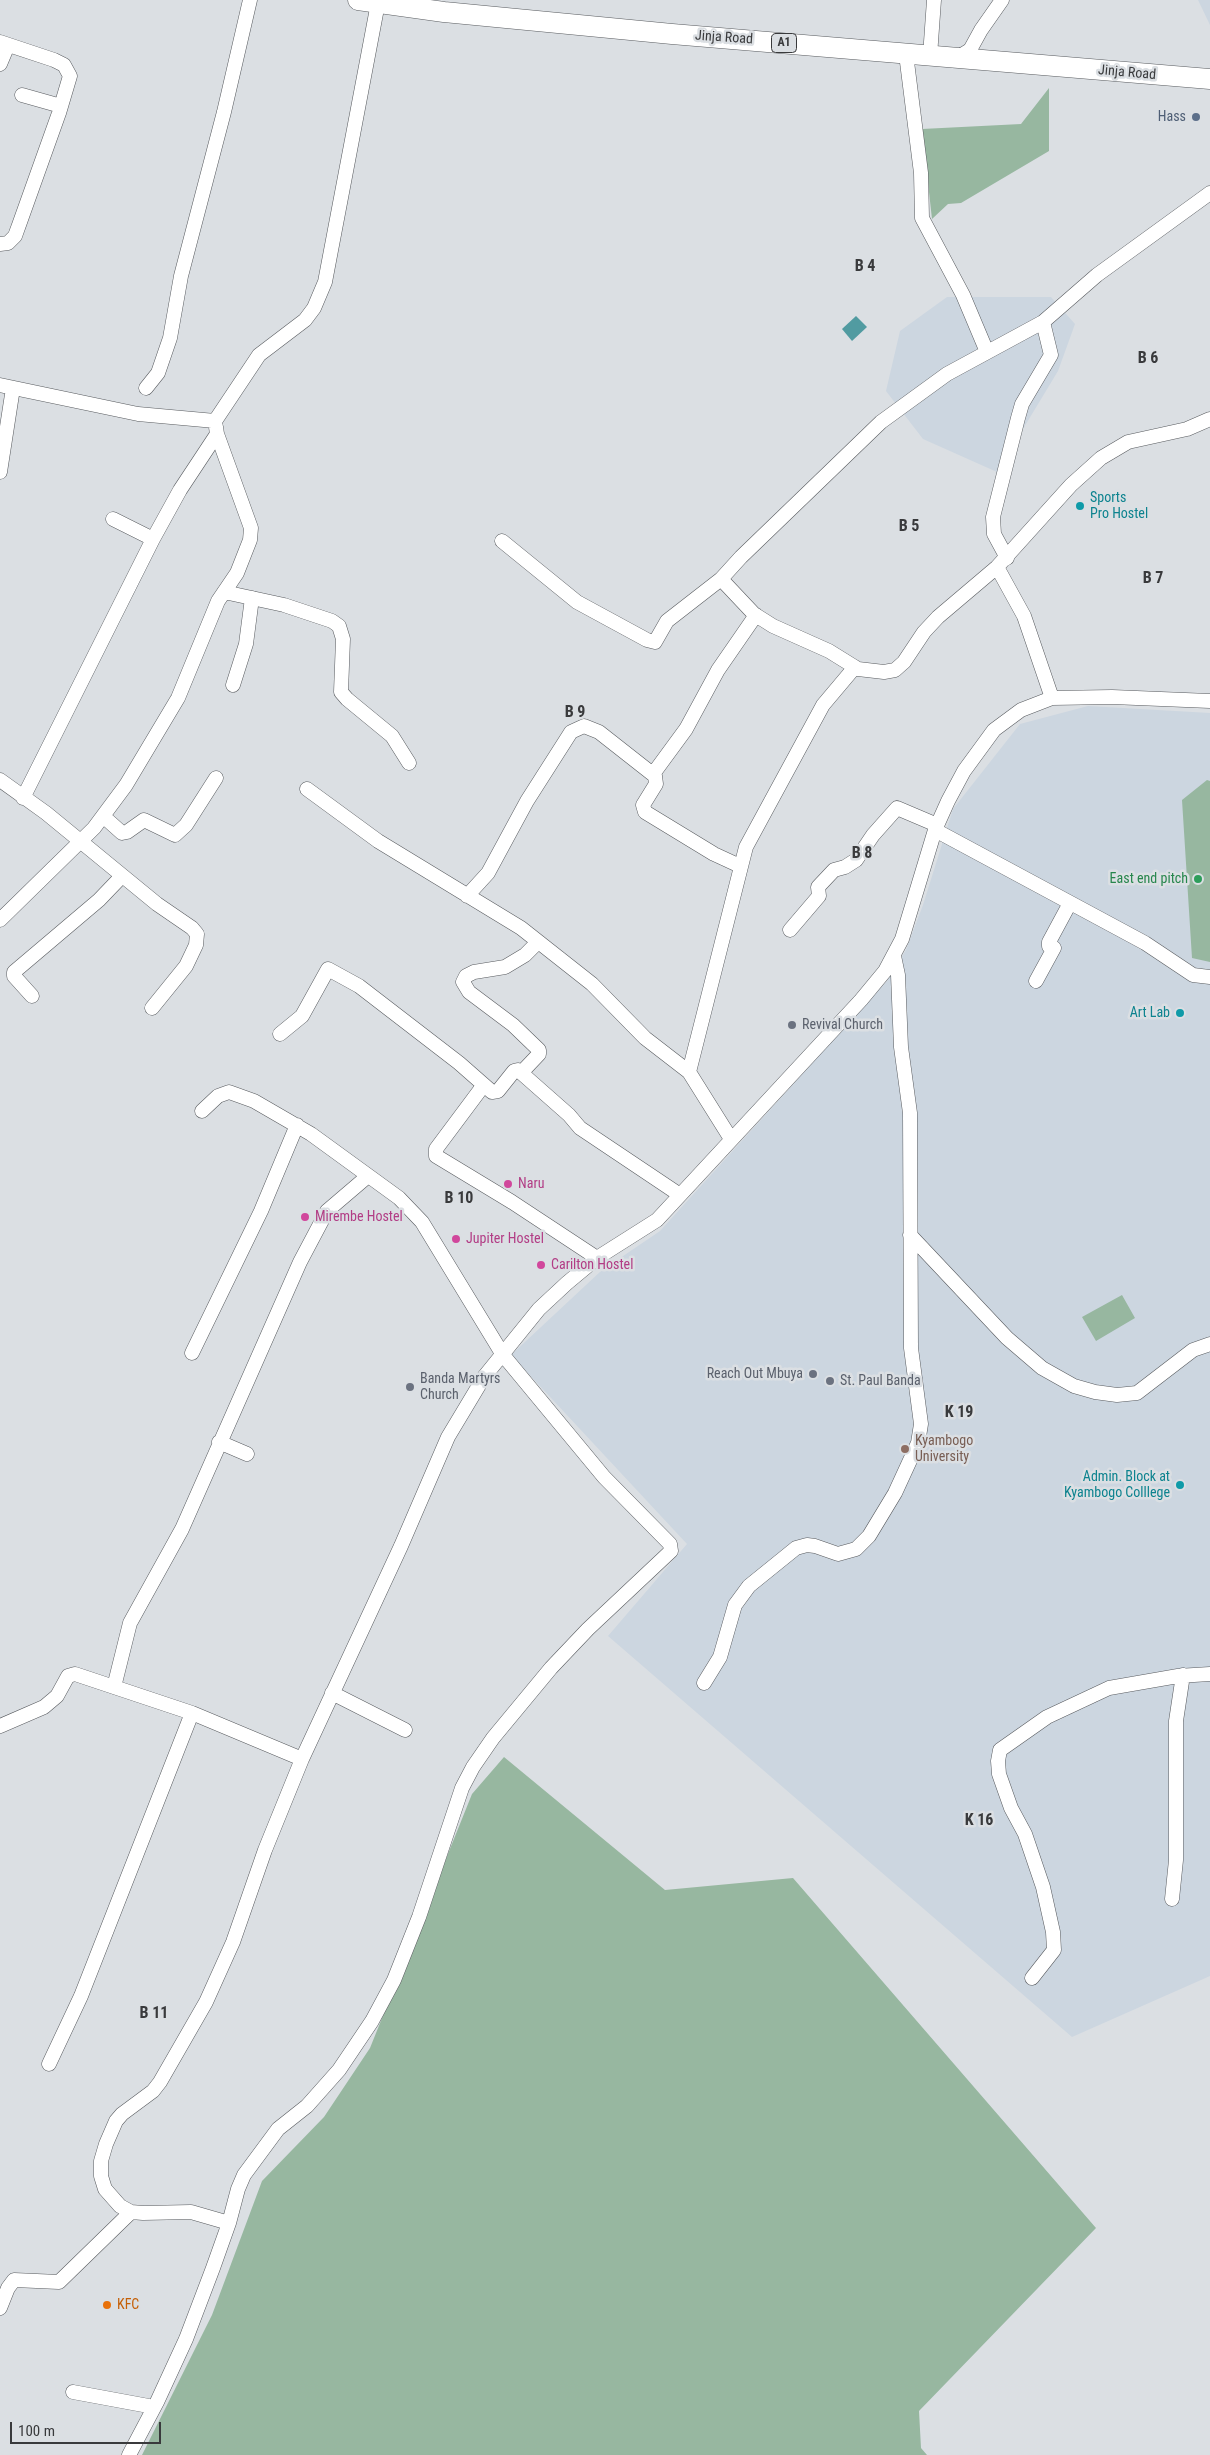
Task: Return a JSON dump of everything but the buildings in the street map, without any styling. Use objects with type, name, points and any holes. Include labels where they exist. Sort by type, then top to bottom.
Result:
[{"type":"highway","name":"Jinja Road","points":[[358,0],[444,12],[662,33],[1210,79]]},
{"type":"street","points":[[146,388],[158,373],[170,338],[181,276],[224,112],[250,0]]},
{"type":"street","points":[[930,56],[934,0]]},
{"type":"street","points":[[956,58],[970,50],[981,30],[1002,0]]},
{"type":"street","points":[[23,798],[153,539],[259,355],[305,320],[314,308],[325,282],[378,3]]},
{"type":"street","points":[[0,64],[4,43],[64,65],[70,76],[15,236],[8,242],[0,244]]},
{"type":"street","points":[[906,54],[922,174],[922,218],[924,226],[962,295],[987,352]]},
{"type":"street","points":[[22,95],[61,106]]},
{"type":"street","points":[[502,541],[577,602],[651,642],[656,641],[672,616],[720,579],[880,422],[947,374],[1043,322],[1097,275],[1210,193]]},
{"type":"street","points":[[1043,322],[1052,355],[1022,404],[993,517],[994,534],[1002,562],[1024,616],[1052,698]]},
{"type":"street","points":[[0,472],[7,386],[138,414],[216,428]]},
{"type":"street","points":[[720,579],[756,615],[778,628],[829,651],[855,667],[867,671],[884,672],[899,668],[934,622],[1002,562],[1081,475],[1112,450],[1128,442],[1187,429],[1210,419]]},
{"type":"street","points":[[0,920],[80,842],[103,816],[138,766],[178,698],[207,626],[224,592],[237,573],[250,540],[251,528],[216,428]]},
{"type":"street","points":[[113,519],[153,539]]},
{"type":"street","points":[[224,592],[319,616],[339,626],[343,639],[341,692],[392,736],[409,763]]},
{"type":"street","points":[[233,685],[246,644],[252,598]]},
{"type":"street","points":[[653,774],[686,729],[721,665],[756,615]]},
{"type":"street","points":[[689,1072],[746,847],[806,733],[823,705],[855,667]]},
{"type":"street","points":[[229,2223],[191,2212],[131,2212],[120,2206],[105,2190],[101,2176],[101,2161],[106,2144],[116,2121],[122,2114],[153,2090],[160,2082],[206,2002],[233,1942],[265,1850],[302,1759],[402,1546],[448,1436],[484,1377],[539,1309],[597,1258],[658,1220],[861,1000],[894,956],[912,909],[936,828],[964,771],[994,730],[1021,710],[1052,698],[1112,697],[1210,701]]},
{"type":"street","points":[[467,896],[488,873],[527,801],[575,728],[589,726],[653,774],[657,781],[643,805],[645,812],[714,854],[740,866]]},
{"type":"street","points":[[103,816],[122,833],[127,832],[144,820],[175,835],[186,825],[216,778]]},
{"type":"street","points":[[0,780],[46,813],[122,876],[157,904],[192,928],[197,934],[196,945],[186,966],[152,1008]]},
{"type":"street","points":[[307,790],[365,832],[521,928],[600,991],[640,1033],[689,1072],[731,1139]]},
{"type":"street","points":[[790,930],[818,896],[818,887],[834,870],[845,867],[856,860],[873,835],[897,808],[1145,943],[1193,975],[1210,977]]},
{"type":"street","points":[[32,996],[14,976],[14,972],[77,919],[122,876]]},
{"type":"street","points":[[1036,981],[1054,948],[1049,946],[1049,942],[1070,903]]},
{"type":"street","points":[[521,1073],[539,1054],[539,1050],[513,1025],[468,992],[463,982],[466,976],[474,972],[505,967],[525,954],[538,942]]},
{"type":"street","points":[[704,1683],[720,1657],[735,1605],[749,1586],[796,1548],[807,1545],[815,1546],[838,1554],[856,1549],[869,1536],[911,1463],[918,1443],[920,1424],[911,1348],[910,1113],[901,1047],[898,975],[894,956]]},
{"type":"street","points":[[280,1034],[302,1016],[328,969],[359,986],[459,1063],[483,1086],[495,1093],[514,1071],[521,1073],[569,1115],[580,1128],[680,1195]]},
{"type":"street","points":[[483,1086],[438,1146],[436,1156],[512,1202],[597,1258]]},
{"type":"street","points":[[129,2455],[186,2339],[229,2223],[238,2189],[251,2163],[278,2129],[307,2106],[333,2078],[372,2021],[394,1980],[419,1916],[462,1788],[473,1767],[498,1732],[551,1668],[595,1622],[671,1551],[670,1544],[604,1477],[503,1355],[422,1222],[399,1198],[297,1125],[232,1092],[218,1096],[202,1111]]},
{"type":"street","points":[[192,1353],[261,1211],[297,1125]]},
{"type":"street","points":[[114,1687],[130,1623],[182,1529],[300,1262],[322,1220],[334,1203],[368,1176]]},
{"type":"street","points":[[910,1235],[930,1259],[1007,1338],[1042,1368],[1074,1386],[1095,1392],[1118,1395],[1137,1393],[1193,1350],[1210,1344]]},
{"type":"street","points":[[219,1442],[247,1454]]},
{"type":"street","points":[[0,1726],[44,1708],[52,1702],[66,1679],[75,1674],[192,1713],[302,1759]]},
{"type":"street","points":[[1032,1978],[1054,1950],[1054,1937],[1043,1887],[1025,1834],[1011,1808],[999,1774],[998,1761],[1000,1750],[1047,1717],[1109,1688],[1183,1675],[1210,1674]]},
{"type":"street","points":[[1172,1899],[1177,1813],[1176,1721],[1183,1675]]},
{"type":"street","points":[[332,1693],[405,1730]]},
{"type":"street","points":[[49,2064],[81,1996],[192,1713]]},
{"type":"street","points":[[0,2308],[8,2288],[14,2280],[59,2282],[131,2212]]},
{"type":"street","points":[[73,2392],[154,2407]]},
{"type":"shaded area","points":[[1198,0],[1210,0],[1210,25]]},
{"type":"shaded area","points":[[947,297],[1051,297],[1075,324],[1058,371],[997,472],[923,439],[886,391],[900,331]]},
{"type":"shaded area","name":"Kyambogo University","points":[[1088,706],[1210,713],[1210,1976],[1072,2037],[608,1636],[687,1544],[511,1355],[601,1271],[660,1231],[887,981],[906,950],[923,905],[953,809],[1020,724]]},
{"type":"green space","points":[[1049,88],[1049,151],[961,203],[948,204],[932,219],[922,129],[1021,124]]},
{"type":"green space","name":"East end pitch","points":[[1207,780],[1210,781],[1210,962],[1192,958],[1182,800]]},
{"type":"green space","points":[[1122,1295],[1135,1318],[1096,1341],[1082,1317]]},
{"type":"green space","points":[[504,1757],[665,1890],[793,1878],[1096,2228],[919,2411],[921,2448],[927,2455],[142,2455],[212,2315],[262,2181],[324,2117],[370,2048],[472,1794]]},
{"type":"water","points":[[856,316],[867,327],[852,341],[842,329]]},
{"type":"place","name":"Hass","points":[[1196,117]]},
{"type":"place","name":"Sports Pro Hostel","points":[[1080,506]]},
{"type":"place","name":"East end pitch","points":[[1198,879]]},
{"type":"place","name":"Art Lab","points":[[1180,1013]]},
{"type":"place","name":"Revival Church","points":[[792,1025]]},
{"type":"place","name":"Naru","points":[[508,1184]]},
{"type":"place","name":"Mirembe Hostel","points":[[305,1217]]},
{"type":"place","name":"Jupiter Hostel","points":[[456,1239]]},
{"type":"place","name":"Carilton Hostel","points":[[541,1265]]},
{"type":"place","name":"Reach Out Mbuya","points":[[813,1374]]},
{"type":"place","name":"St. Paul Banda","points":[[830,1381]]},
{"type":"place","name":"Banda Martyrs Church","points":[[410,1387]]},
{"type":"place","name":"Kyambogo University","points":[[905,1449]]},
{"type":"place","name":"Admin. Block at Kyambogo Colllege","points":[[1180,1485]]},
{"type":"place","name":"KFC","points":[[107,2305]]},
{"type":"district","name":"B 4","points":[[865,267]]},
{"type":"district","name":"B 6","points":[[1148,359]]},
{"type":"district","name":"B 5","points":[[909,527]]},
{"type":"district","name":"B 7","points":[[1153,579]]},
{"type":"district","name":"B 9","points":[[575,713]]},
{"type":"district","name":"B 8","points":[[862,854]]},
{"type":"district","name":"B 10","points":[[459,1199]]},
{"type":"district","name":"K 19","points":[[959,1413]]},
{"type":"district","name":"K 16","points":[[979,1821]]},
{"type":"district","name":"B 11","points":[[154,2014]]}]
